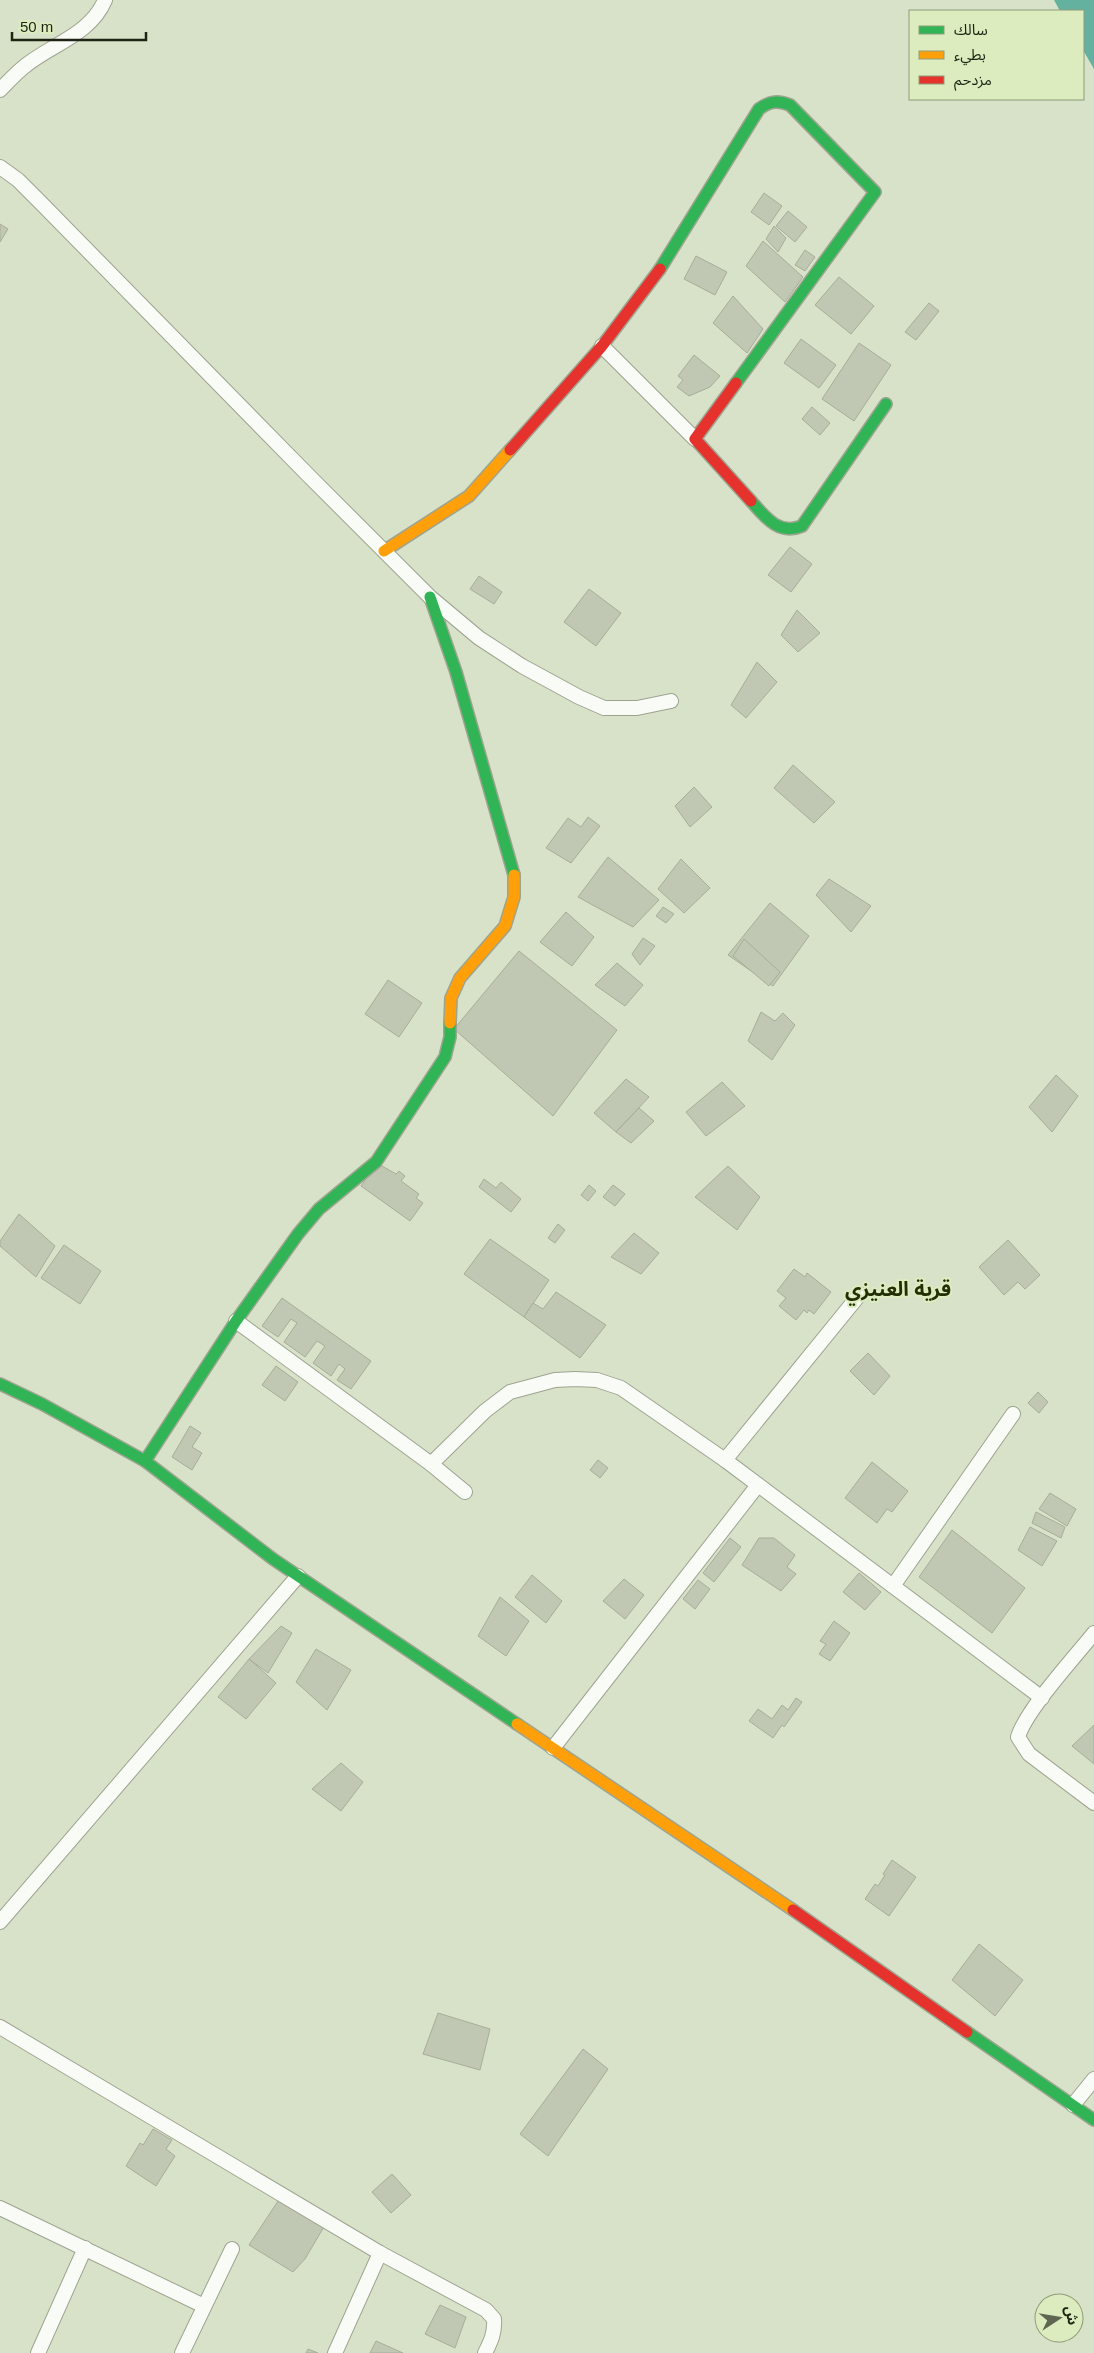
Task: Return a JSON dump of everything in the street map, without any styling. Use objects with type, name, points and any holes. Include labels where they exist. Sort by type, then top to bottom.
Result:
[{"type":"street","points":[[0,90],[25,66],[74,37],[84,28],[105,0]]},
{"type":"street","points":[[384,551],[469,496],[602,346],[654,279],[759,109],[774,100],[790,105],[875,192],[695,438]]},
{"type":"street","points":[[0,167],[18,180],[430,597],[479,638],[522,666],[579,697],[604,708],[637,708],[671,701]]},
{"type":"street","points":[[602,346],[695,438],[769,521],[783,530],[792,531],[802,526],[886,404]]},
{"type":"street","points":[[145,1461],[236,1321],[298,1234],[320,1208],[376,1162],[432,1080],[445,1057],[450,1037],[451,998],[460,978],[505,926],[514,897],[514,876],[509,853],[456,672],[430,597]]},
{"type":"street","points":[[725,1460],[860,1294]]},
{"type":"street","points":[[236,1321],[431,1464],[464,1492]]},
{"type":"street","points":[[431,1464],[485,1411],[510,1392],[555,1380],[575,1379],[597,1380],[621,1388],[725,1460],[1042,1698]]},
{"type":"street","points":[[0,1384],[42,1404],[145,1461],[298,1576],[812,1923],[1094,2120]]},
{"type":"street","points":[[893,1586],[1013,1414]]},
{"type":"street","points":[[553,1748],[758,1485]]},
{"type":"street","points":[[0,1922],[298,1576]]},
{"type":"street","points":[[1094,1632],[1042,1698],[1021,1728],[1018,1737],[1021,1745],[1029,1754],[1094,1803]]},
{"type":"street","points":[[0,2027],[380,2253],[486,2310],[494,2319],[495,2330],[485,2353]]},
{"type":"street","points":[[1073,2105],[1094,2079]]},
{"type":"street","points":[[0,2208],[204,2306]]},
{"type":"street","points":[[38,2353],[85,2248]]},
{"type":"street","points":[[182,2353],[232,2248]]},
{"type":"street","points":[[336,2353],[380,2253]]},
{"type":"water","points":[[1054,0],[1094,0],[1094,69],[1084,52],[1084,10],[1059,10]]},
{"type":"building","points":[[764,193],[782,206],[769,225],[751,212]]},
{"type":"building","points":[[788,211],[807,227],[795,242],[776,226]]},
{"type":"building","points":[[0,224],[8,229],[0,242]]},
{"type":"building","points":[[774,226],[786,238],[778,252],[766,239]]},
{"type":"building","points":[[763,241],[803,277],[785,302],[746,266]]},
{"type":"building","points":[[805,250],[815,257],[805,271],[795,265]]},
{"type":"building","points":[[696,256],[727,272],[715,295],[684,279]]},
{"type":"building","points":[[839,277],[874,306],[851,334],[815,305]]},
{"type":"building","points":[[733,296],[763,329],[747,353],[713,323]]},
{"type":"building","points":[[929,303],[939,311],[916,340],[905,332]]},
{"type":"building","points":[[801,339],[836,365],[819,388],[784,363]]},
{"type":"building","points":[[859,343],[891,365],[854,421],[822,399]]},
{"type":"building","points":[[694,355],[720,376],[710,387],[689,396],[677,387],[683,380],[678,376]]},
{"type":"building","points":[[812,407],[830,423],[820,435],[802,419]]},
{"type":"building","points":[[790,547],[812,564],[791,592],[768,575]]},
{"type":"building","points":[[479,576],[502,592],[494,604],[470,589]]},
{"type":"building","points":[[589,589],[621,613],[596,646],[564,622]]},
{"type":"building","points":[[797,610],[820,633],[798,652],[781,635]]},
{"type":"building","points":[[757,662],[777,682],[746,718],[731,705]]},
{"type":"building","points":[[793,765],[835,802],[814,823],[774,788]]},
{"type":"building","points":[[694,787],[712,807],[690,827],[675,806]]},
{"type":"building","points":[[588,817],[600,826],[571,863],[546,848],[568,818],[581,827]]},
{"type":"building","points":[[608,857],[659,900],[633,927],[578,897]]},
{"type":"building","points":[[681,859],[710,888],[684,913],[658,889]]},
{"type":"building","points":[[829,879],[871,906],[851,932],[816,895]]},
{"type":"building","points":[[770,903],[809,936],[773,986],[728,955]]},
{"type":"building","points":[[663,907],[674,914],[666,923],[656,916]]},
{"type":"building","points":[[566,912],[594,937],[572,966],[540,942]]},
{"type":"building","points":[[643,938],[655,946],[640,965],[632,954]]},
{"type":"building","points":[[744,939],[780,972],[769,986],[733,956]]},
{"type":"building","points":[[519,951],[617,1030],[553,1116],[454,1029]]},
{"type":"building","points":[[617,963],[643,985],[625,1006],[595,985]]},
{"type":"building","points":[[388,980],[422,1003],[399,1037],[365,1014]]},
{"type":"building","points":[[761,1012],[775,1021],[783,1013],[795,1025],[772,1060],[748,1041]]},
{"type":"building","points":[[1056,1075],[1078,1096],[1052,1132],[1029,1107]]},
{"type":"building","points":[[626,1079],[649,1097],[616,1132],[594,1113]]},
{"type":"building","points":[[722,1082],[745,1106],[706,1136],[686,1112]]},
{"type":"building","points":[[639,1108],[654,1121],[631,1143],[616,1132]]},
{"type":"building","points":[[377,1163],[396,1174],[399,1171],[405,1176],[401,1181],[419,1194],[416,1198],[423,1203],[410,1221],[361,1186]]},
{"type":"building","points":[[728,1166],[760,1197],[737,1230],[695,1197]]},
{"type":"building","points":[[484,1179],[496,1188],[501,1182],[521,1199],[511,1212],[479,1187]]},
{"type":"building","points":[[589,1185],[596,1191],[588,1201],[581,1195]]},
{"type":"building","points":[[613,1185],[625,1194],[615,1206],[603,1197]]},
{"type":"building","points":[[19,1214],[55,1246],[36,1277],[0,1246],[0,1241]]},
{"type":"building","points":[[558,1224],[565,1230],[555,1243],[548,1238]]},
{"type":"building","points":[[634,1233],[659,1253],[641,1274],[611,1257]]},
{"type":"building","points":[[490,1239],[549,1280],[524,1317],[464,1274]]},
{"type":"building","points":[[1008,1240],[1040,1275],[1025,1289],[1018,1282],[1004,1295],[979,1267]]},
{"type":"building","points":[[64,1245],[101,1271],[80,1304],[41,1278]]},
{"type":"building","points":[[794,1269],[805,1277],[807,1273],[831,1292],[814,1314],[809,1310],[807,1313],[804,1310],[796,1320],[779,1306],[786,1298],[777,1291]]},
{"type":"building","points":[[556,1292],[606,1325],[580,1358],[524,1317],[533,1303],[543,1309]]},
{"type":"building","points":[[282,1298],[371,1361],[351,1389],[337,1380],[345,1369],[339,1364],[331,1376],[313,1363],[325,1346],[317,1341],[305,1357],[284,1342],[297,1323],[291,1319],[278,1337],[262,1326]]},
{"type":"building","points":[[868,1353],[890,1376],[874,1395],[850,1371]]},
{"type":"building","points":[[276,1366],[298,1382],[285,1401],[262,1385]]},
{"type":"building","points":[[1038,1392],[1048,1402],[1039,1413],[1028,1403]]},
{"type":"building","points":[[190,1426],[201,1433],[192,1447],[202,1453],[192,1470],[172,1457]]},
{"type":"building","points":[[598,1460],[608,1468],[600,1478],[590,1470]]},
{"type":"building","points":[[872,1462],[908,1491],[892,1512],[887,1509],[877,1523],[845,1498]]},
{"type":"building","points":[[1050,1493],[1076,1509],[1067,1526],[1039,1509]]},
{"type":"building","points":[[1036,1512],[1065,1527],[1061,1538],[1032,1523]]},
{"type":"building","points":[[1030,1527],[1057,1541],[1042,1566],[1018,1550]]},
{"type":"building","points":[[952,1530],[1025,1588],[992,1633],[919,1577]]},
{"type":"building","points":[[730,1538],[741,1547],[714,1582],[703,1573]]},
{"type":"building","points":[[759,1538],[774,1538],[795,1555],[787,1567],[796,1574],[781,1591],[742,1565]]},
{"type":"building","points":[[859,1573],[881,1592],[865,1610],[843,1592]]},
{"type":"building","points":[[532,1575],[562,1601],[546,1623],[515,1597]]},
{"type":"building","points":[[624,1579],[644,1595],[625,1619],[603,1601]]},
{"type":"building","points":[[698,1580],[710,1589],[695,1609],[683,1599]]},
{"type":"building","points":[[500,1597],[529,1621],[506,1656],[478,1636]]},
{"type":"building","points":[[834,1621],[850,1633],[830,1661],[819,1654],[826,1644],[820,1641]]},
{"type":"building","points":[[281,1626],[292,1633],[268,1673],[249,1659]]},
{"type":"building","points":[[316,1649],[351,1670],[327,1710],[296,1682]]},
{"type":"building","points":[[249,1659],[276,1683],[246,1719],[218,1697]]},
{"type":"building","points":[[796,1698],[802,1702],[784,1727],[782,1725],[773,1738],[749,1721],[758,1709],[772,1719],[782,1705],[788,1710]]},
{"type":"building","points":[[1094,1725],[1094,1764],[1072,1746]]},
{"type":"building","points":[[341,1763],[363,1782],[341,1811],[312,1789]]},
{"type":"building","points":[[892,1860],[916,1877],[889,1916],[865,1899],[875,1884],[878,1886]]},
{"type":"building","points":[[979,1944],[1023,1980],[995,2016],[952,1980]]},
{"type":"building","points":[[438,2013],[490,2029],[480,2070],[423,2054]]},
{"type":"building","points":[[583,2049],[608,2069],[548,2156],[520,2134]]},
{"type":"building","points":[[153,2129],[172,2140],[166,2149],[175,2156],[156,2186],[126,2166],[140,2143],[143,2145]]},
{"type":"building","points":[[392,2174],[411,2195],[391,2213],[372,2192]]},
{"type":"building","points":[[282,2195],[325,2225],[305,2259],[293,2272],[249,2245]]},
{"type":"building","points":[[440,2305],[466,2317],[455,2348],[425,2334]]},
{"type":"building","points":[[376,2341],[403,2353],[370,2353]]},
{"type":"building","points":[[308,2349],[318,2353],[306,2353]]},
{"type":"traffic: fast","points":[[660,269],[759,109],[767,104],[782,102],[790,105],[875,192],[736,383]]},
{"type":"traffic: fast","points":[[751,501],[767,519],[779,527],[786,529],[802,526],[886,404]]},
{"type":"traffic: fast","points":[[430,597],[456,672],[514,875]]},
{"type":"traffic: fast","points":[[145,1461],[236,1321],[298,1234],[319,1209],[376,1162],[445,1057],[450,1037],[450,1023]]},
{"type":"traffic: fast","points":[[0,1384],[42,1404],[145,1461],[273,1559],[517,1724]]},
{"type":"traffic: fast","points":[[967,2032],[1094,2120]]},
{"type":"traffic: slow","points":[[384,551],[469,496],[510,450]]},
{"type":"traffic: slow","points":[[450,1023],[451,998],[460,978],[505,926],[514,897],[514,875]]},
{"type":"traffic: slow","points":[[517,1724],[793,1910]]},
{"type":"traffic: jam","points":[[510,450],[602,346],[660,269]]},
{"type":"traffic: jam","points":[[736,383],[695,439],[751,501]]},
{"type":"traffic: jam","points":[[793,1910],[967,2032]]},
{"type":"district","name":"قرية العنيزي","points":[[898,1289]]}]
